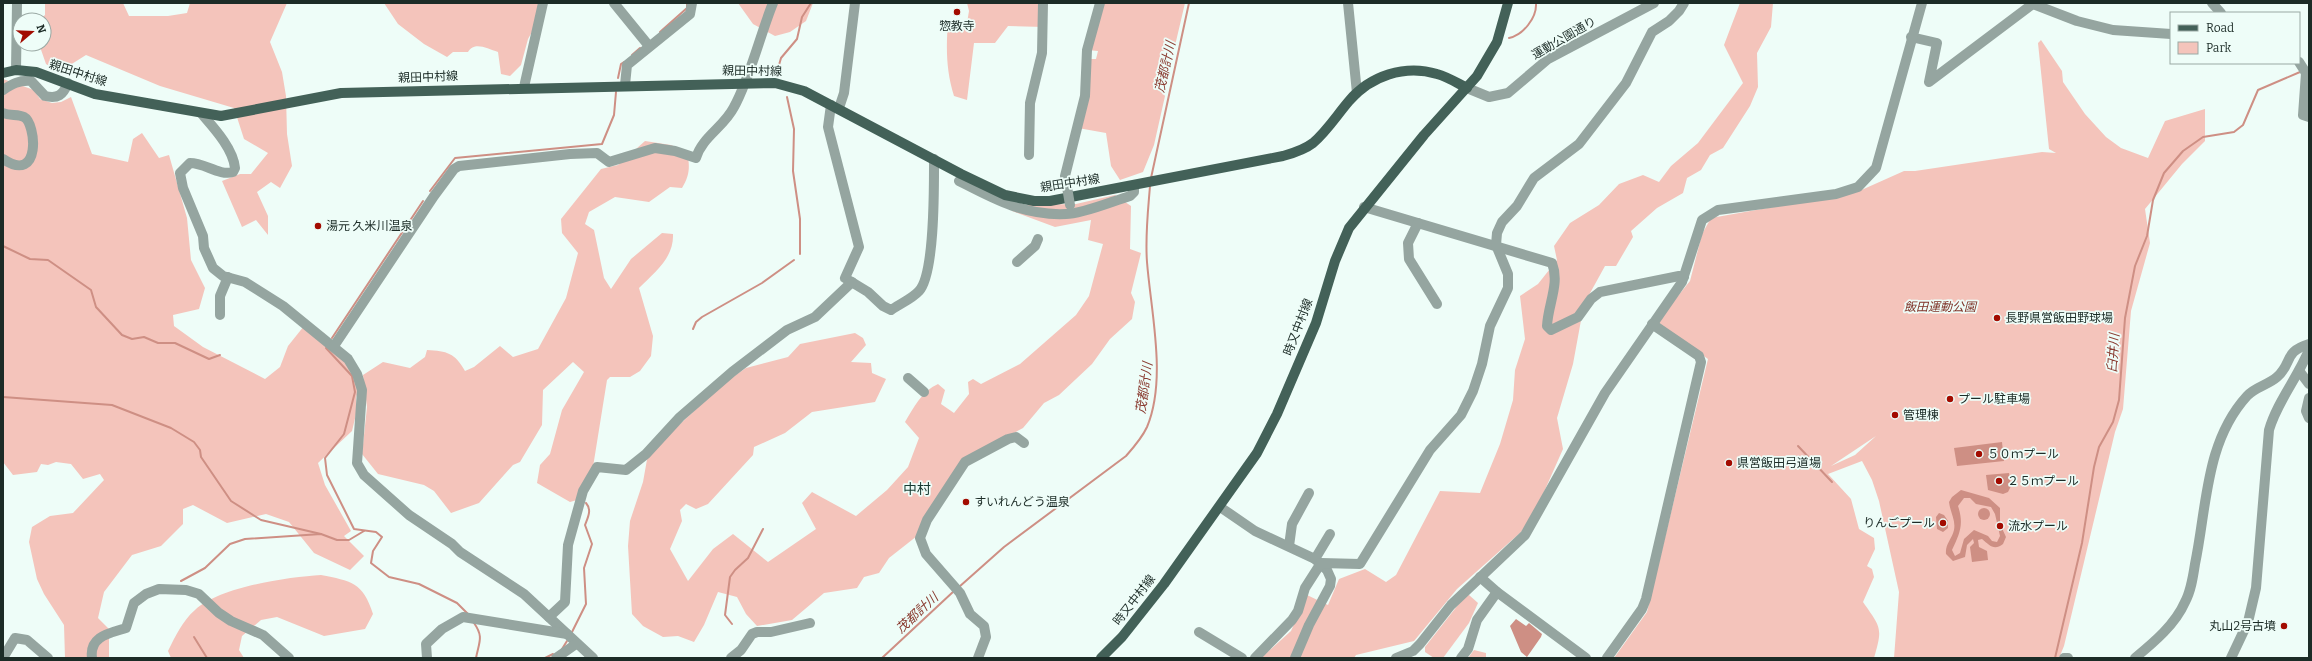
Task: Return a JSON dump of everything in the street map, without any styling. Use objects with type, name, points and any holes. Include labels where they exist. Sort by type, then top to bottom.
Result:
[{"type":"main road","name":"時又中村線","points":[[1101,658],[1122,637],[1159,590],[1258,453],[1277,414],[1316,323],[1341,243],[1349,228],[1364,207],[1424,135],[1467,88],[1495,48],[1506,17],[1508,3]]},
{"type":"main road","name":"親田中村線","points":[[3,73],[16,70],[36,72],[95,94],[201,113],[232,115],[255,108],[341,93],[524,87],[775,83],[788,85],[835,106],[961,174],[1005,195],[1034,201],[1050,201],[1164,180],[1301,151],[1320,136],[1357,93],[1385,75],[1408,71],[1435,73],[1467,88]]},
{"type":"street","points":[[16,70],[17,3]]},
{"type":"street","points":[[524,87],[542,3]]},
{"type":"street","points":[[614,3],[649,46]]},
{"type":"street","points":[[626,85],[627,65],[690,14],[692,3]]},
{"type":"street","points":[[334,346],[434,196],[454,169],[459,166],[570,154],[597,153],[609,162],[655,148],[675,151],[696,158],[699,147],[723,123],[734,108],[773,3]]},
{"type":"street","points":[[855,3],[844,93],[835,106],[828,127],[859,247],[846,278],[883,306],[891,310],[919,292],[926,282],[934,224],[934,159]]},
{"type":"street","points":[[1029,155],[1030,103],[1042,53],[1043,3]]},
{"type":"street","points":[[1071,209],[1065,176],[1084,103],[1087,50],[1100,3]]},
{"type":"street","points":[[1348,3],[1357,93]]},
{"type":"street","name":"運動公園通り","points":[[1467,88],[1489,97],[1508,93],[1548,59],[1654,3]]},
{"type":"street","points":[[1318,561],[1360,564],[1430,450],[1461,415],[1482,364],[1494,313],[1508,288],[1508,274],[1496,245],[1497,233],[1502,222],[1517,206],[1534,178],[1579,144],[1626,83],[1652,32],[1669,21],[1679,11],[1684,3]]},
{"type":"street","points":[[1396,658],[1415,654],[1451,605],[1525,535],[1604,393],[1684,277],[1702,220],[1713,211],[1744,205],[1836,194],[1858,187],[1876,168],[1911,37],[1922,3]]},
{"type":"street","points":[[2212,3],[2220,12]]},
{"type":"street","points":[[1911,37],[1937,43],[1929,82],[2034,4],[2077,21],[2113,30],[2170,34]]},
{"type":"street","points":[[2300,64],[2306,73],[2303,115],[2309,117]]},
{"type":"street","points":[[3,90],[22,81],[31,81],[45,96],[58,97],[64,93],[68,83]]},
{"type":"street","points":[[3,113],[25,118],[31,124],[33,133],[30,161],[22,166],[14,167],[3,159]]},
{"type":"street","points":[[201,113],[217,131],[231,155],[236,168],[233,172],[228,173],[197,163],[190,163],[180,173],[203,236],[204,248],[208,260],[213,268],[228,277],[245,282],[283,306],[334,346],[348,359],[357,374],[362,390],[357,463],[364,475],[409,515],[452,544],[460,552],[524,594],[576,644],[593,658]]},
{"type":"street","points":[[959,181],[1005,205],[1028,211],[1071,209],[1130,196],[1139,184]]},
{"type":"street","points":[[1364,207],[1496,245],[1552,263],[1556,272],[1554,292],[1548,314],[1547,326],[1551,330],[1578,317],[1592,299],[1600,292],[1679,276],[1684,277]]},
{"type":"street","points":[[1418,223],[1408,243],[1409,259],[1437,304]]},
{"type":"street","points":[[1017,262],[1035,246],[1038,239]]},
{"type":"street","points":[[220,315],[220,296],[228,277]]},
{"type":"street","points":[[549,617],[565,602],[568,545],[583,491],[597,467],[626,470],[646,454],[680,417],[732,372],[787,330],[815,317],[852,282]]},
{"type":"street","points":[[1607,658],[1642,609],[1646,599],[1701,362],[1699,356],[1652,324]]},
{"type":"street","points":[[2135,658],[2154,642],[2173,621],[2185,604],[2189,593],[2201,536],[2209,476],[2215,452],[2223,432],[2245,397],[2252,390],[2270,383],[2279,376],[2290,354],[2298,347],[2309,344]]},
{"type":"street","points":[[2231,658],[2248,622],[2256,594],[2269,430],[2273,417],[2300,372],[2309,350]]},
{"type":"street","points":[[2300,372],[2309,384]]},
{"type":"street","points":[[908,378],[924,392]]},
{"type":"street","points":[[2309,398],[2306,411],[2309,418]]},
{"type":"street","points":[[978,658],[984,642],[986,631],[984,626],[970,614],[960,593],[926,554],[920,538],[927,520],[965,462],[1008,439],[1016,437],[1024,443]]},
{"type":"street","points":[[1289,546],[1292,524],[1309,493]]},
{"type":"street","points":[[1220,507],[1255,531],[1318,561],[1327,570],[1331,579],[1330,586],[1309,625],[1295,658]]},
{"type":"street","points":[[1255,658],[1292,620],[1298,611],[1305,588],[1330,534]]},
{"type":"street","points":[[1480,577],[1497,592],[1586,658]]},
{"type":"street","points":[[92,658],[95,642],[100,637],[126,628],[136,600],[152,590],[173,589],[199,594],[230,621],[263,635],[289,658]]},
{"type":"street","points":[[1461,658],[1468,649],[1477,620],[1497,592]]},
{"type":"street","points":[[427,658],[426,644],[456,619],[470,618],[567,634]]},
{"type":"street","points":[[732,658],[741,650],[752,634],[810,623]]},
{"type":"street","points":[[1199,632],[1242,658]]},
{"type":"street","points":[[3,658],[16,638],[27,640],[48,658]]},
{"type":"street","points":[[556,658],[576,644]]},
{"type":"green space","points":[[45,3],[123,3],[129,16],[168,16],[187,13],[190,3],[287,3],[270,42],[282,72],[286,96],[287,134],[292,166],[280,188],[271,182],[257,192],[268,216],[268,235],[256,220],[242,227],[222,181],[240,174],[251,174],[268,153],[244,139],[234,108],[160,86],[86,55],[59,72],[46,64],[42,52],[52,52],[52,12],[45,12]]},
{"type":"green space","points":[[384,3],[548,3],[528,39],[521,65],[510,76],[501,74],[498,52],[478,46],[474,47],[468,52],[453,52],[447,57],[424,44],[398,24]]},
{"type":"green space","points":[[738,3],[813,3],[806,21],[790,32],[775,36],[753,24]]},
{"type":"green space","points":[[967,3],[1043,3],[1044,27],[1008,26],[995,43],[974,43],[967,100],[954,96],[949,77],[947,50],[948,22],[966,29],[969,11]]},
{"type":"green space","points":[[1100,3],[1185,3],[1174,50],[1161,51],[1157,85],[1165,96],[1154,145],[1143,172],[1120,180],[1111,166],[1106,133],[1078,128],[1087,59],[1096,59],[1098,51],[1087,50]]},
{"type":"green space","points":[[1740,3],[1773,3],[1771,27],[1757,53],[1758,87],[1750,106],[1723,148],[1710,155],[1701,170],[1687,178],[1683,193],[1657,208],[1631,231],[1633,237],[1616,266],[1605,266],[1584,304],[1573,364],[1557,418],[1563,449],[1536,510],[1521,532],[1457,589],[1414,641],[1356,655],[1354,658],[1261,658],[1291,631],[1307,595],[1328,605],[1339,579],[1365,569],[1386,582],[1396,575],[1440,491],[1480,493],[1500,444],[1513,400],[1515,370],[1525,339],[1520,296],[1538,284],[1557,260],[1554,246],[1570,223],[1599,205],[1619,184],[1643,175],[1659,182],[1671,166],[1698,143],[1743,83],[1724,45]]},
{"type":"green space","name":"飯田運動公園","points":[[2041,40],[2062,71],[2063,82],[2085,114],[2106,137],[2121,148],[2148,158],[2165,121],[2205,109],[2205,141],[2182,164],[2145,209],[2150,243],[2131,311],[2123,409],[2115,432],[2064,646],[2059,658],[1894,658],[1899,592],[1879,501],[1872,480],[1862,461],[1828,474],[1851,499],[1859,529],[1874,538],[1875,549],[1867,566],[1872,569],[1874,577],[1863,602],[1874,617],[1879,628],[1879,640],[1874,658],[1614,658],[1647,612],[1708,359],[1657,322],[1690,281],[1702,234],[1711,218],[1857,192],[1904,171],[1915,171],[2042,152],[2056,153],[2049,149],[2038,43]],"holes":[[[1876,436],[1855,455],[1831,466]]]},
{"type":"green space","points":[[3,79],[34,90],[40,99],[52,103],[61,102],[71,97],[92,154],[128,162],[133,139],[142,133],[159,158],[169,155],[187,218],[191,260],[205,288],[199,309],[173,315],[174,326],[203,347],[265,379],[280,367],[288,346],[304,326],[324,333],[361,381],[356,398],[357,410],[352,431],[318,463],[325,485],[351,531],[344,536],[364,556],[350,570],[314,553],[289,522],[266,514],[227,523],[193,505],[183,509],[183,524],[161,546],[132,555],[104,592],[98,618],[109,629],[109,658],[65,658],[64,625],[44,594],[37,579],[29,542],[32,527],[50,516],[73,513],[104,480],[100,474],[83,479],[71,464],[56,462],[48,465],[41,464],[37,472],[13,475],[3,462]]},
{"type":"green space","points":[[645,141],[671,145],[687,152],[689,162],[688,175],[682,188],[670,187],[649,202],[615,197],[589,212],[585,224],[594,230],[604,278],[611,289],[631,259],[662,233],[673,234],[672,243],[667,257],[657,270],[639,288],[653,336],[651,356],[640,371],[630,377],[610,377],[607,380],[593,467],[577,500],[570,502],[537,483],[540,465],[550,454],[562,410],[584,372],[573,362],[543,390],[542,425],[520,462],[513,465],[479,503],[451,513],[434,491],[424,485],[378,474],[362,454],[367,407],[363,375],[383,362],[410,368],[425,357],[427,350],[440,351],[450,354],[458,360],[465,371],[474,367],[500,346],[513,357],[538,349],[566,298],[578,253],[562,233],[561,219],[601,169],[618,165]]},
{"type":"green space","points":[[1115,195],[1131,206],[1130,249],[1141,253],[1131,293],[1135,302],[1132,319],[1110,339],[1092,364],[1059,395],[1044,403],[1023,428],[963,461],[917,536],[889,558],[879,573],[864,577],[857,588],[824,593],[792,620],[757,626],[746,614],[737,597],[718,592],[704,625],[694,642],[678,636],[663,637],[643,626],[632,614],[628,546],[630,521],[643,482],[648,454],[724,383],[746,368],[788,357],[800,344],[855,333],[863,338],[866,345],[851,362],[871,363],[872,373],[886,379],[875,402],[812,412],[785,433],[754,447],[753,455],[708,504],[696,509],[686,504],[680,510],[682,521],[670,549],[688,581],[713,549],[733,534],[768,562],[816,529],[802,503],[812,492],[856,516],[887,490],[908,467],[919,438],[905,422],[919,400],[927,391],[938,384],[945,390],[941,404],[954,413],[969,394],[968,382],[973,379],[981,384],[1020,364],[1076,315],[1089,296],[1103,244],[1088,240],[1091,220],[1055,227],[1012,211],[1022,205],[1076,204]]},
{"type":"green space","points":[[321,575],[348,582],[360,589],[365,595],[373,614],[365,629],[324,636],[277,617],[261,620],[242,636],[239,650],[244,658],[171,658],[168,651],[180,629],[191,614],[206,602],[237,589],[291,578]]},
{"type":"green space","points":[[1469,595],[1478,603],[1469,623],[1443,658],[1434,658],[1425,652],[1425,647],[1465,596]]},
{"type":"green space","points":[[1474,650],[1486,653],[1486,658],[1468,658]]},
{"type":"shaded area","name":"５０ｍプール","points":[[2002,442],[2004,461],[1957,466],[1954,448]]},
{"type":"shaded area","name":"２５ｍプール","points":[[2009,473],[2011,486],[2008,492],[2003,494],[1988,490],[1986,475]]},
{"type":"shaded area","name":"流水プール","points":[[1961,490],[1989,498],[2000,508],[2000,521],[2003,526],[2001,526],[2006,537],[2003,544],[1994,547],[1982,539],[1978,540],[1979,547],[1987,551],[1988,560],[1972,562],[1970,547],[1974,543],[1973,539],[1967,545],[1965,557],[1953,561],[1946,554],[1947,547],[1954,530],[1954,519],[1949,502],[1952,497]],"holes":[[[1964,498],[1970,498],[1976,504],[1991,507],[1995,514],[2000,536],[1997,542],[1992,541],[1988,536],[1974,530],[1964,539],[1960,553],[1955,556],[1952,550],[1959,533],[1961,523],[1958,506]]]},
{"type":"shaded area","points":[[1984,508],[1988,510],[1990,514],[1988,518],[1984,520],[1980,518],[1978,514],[1980,510]]},
{"type":"shaded area","name":"りんごプール","points":[[1939,513],[1944,515],[1948,521],[1948,528],[1943,532],[1937,529],[1936,517]]},
{"type":"shaded area","points":[[1516,619],[1526,626],[1529,623],[1542,634],[1527,657],[1521,652],[1510,626]]},
{"type":"waterway","points":[[660,32],[687,8],[687,3]]},
{"type":"waterway","points":[[781,74],[779,65],[781,58],[797,39],[802,17],[811,3]]},
{"type":"waterway","name":"茂都計川","points":[[1151,178],[1189,3]]},
{"type":"waterway","points":[[1509,38],[1524,30],[1532,20],[1536,9],[1536,3]]},
{"type":"waterway","points":[[632,55],[640,48]]},
{"type":"waterway","points":[[618,78],[621,64],[624,62]]},
{"type":"waterway","name":"臼井川","points":[[2055,658],[2082,543],[2094,467],[2099,447],[2113,422],[2119,400],[2125,318],[2135,266],[2147,236],[2153,200],[2164,173],[2183,151],[2203,137],[2234,132],[2243,125],[2258,90],[2300,72]]},
{"type":"waterway","points":[[430,191],[455,158],[602,144],[614,115],[616,92]]},
{"type":"waterway","points":[[787,97],[794,129],[793,171],[800,219],[800,254]]},
{"type":"waterway","name":"茂都計川","points":[[959,587],[1004,547],[1126,456],[1135,446],[1147,427],[1153,408],[1157,367],[1146,252],[1150,186]]},
{"type":"waterway","points":[[332,338],[423,201]]},
{"type":"waterway","points":[[3,246],[30,259],[48,260],[91,290],[96,307],[122,335],[132,339],[144,337],[158,343],[175,343],[209,359],[220,355]]},
{"type":"waterway","points":[[693,329],[696,322],[702,317],[762,283],[794,260]]},
{"type":"waterway","points":[[326,348],[352,376],[355,392],[344,434],[325,458],[327,475],[354,529],[376,532],[382,537],[373,551],[371,563],[389,577],[419,584],[457,603],[468,614]]},
{"type":"waterway","points":[[3,397],[112,405],[171,428],[194,442],[200,450],[201,457],[231,501],[261,520],[321,534]]},
{"type":"waterway","points":[[1798,446],[1832,482]]},
{"type":"waterway","points":[[572,632],[586,604],[584,568],[592,544],[585,525],[589,511],[586,503]]},
{"type":"waterway","points":[[732,624],[725,615],[730,577],[748,558],[763,529]]},
{"type":"waterway","points":[[181,581],[205,568],[230,544],[245,539],[321,534],[337,540],[349,540],[364,531]]},
{"type":"waterway","name":"茂都計川","points":[[882,658],[954,591]]},
{"type":"waterway","points":[[474,623],[480,636],[476,658]]},
{"type":"waterway","points":[[194,637],[207,658]]},
{"type":"waterway","points":[[562,649],[567,641]]},
{"type":"waterway","points":[[545,658],[553,654]]},
{"type":"place","name":"惣教寺","points":[[957,12]]},
{"type":"place","name":"湯元 久米川温泉","points":[[318,226]]},
{"type":"place","name":"長野県営飯田野球場","points":[[1997,318]]},
{"type":"place","name":"プール駐車場","points":[[1950,399]]},
{"type":"place","name":"管理棟","points":[[1895,415]]},
{"type":"place","name":"５０ｍプール","points":[[1979,454]]},
{"type":"place","name":"県営飯田弓道場","points":[[1729,463]]},
{"type":"place","name":"２５ｍプール","points":[[1999,481]]},
{"type":"place","name":"すいれんどう温泉","points":[[966,502]]},
{"type":"place","name":"りんごプール","points":[[1943,523]]},
{"type":"place","name":"流水プール","points":[[2000,526]]},
{"type":"place","name":"丸山2号古墳","points":[[2284,626]]},
{"type":"district","name":"中村","points":[[917,489]]}]
